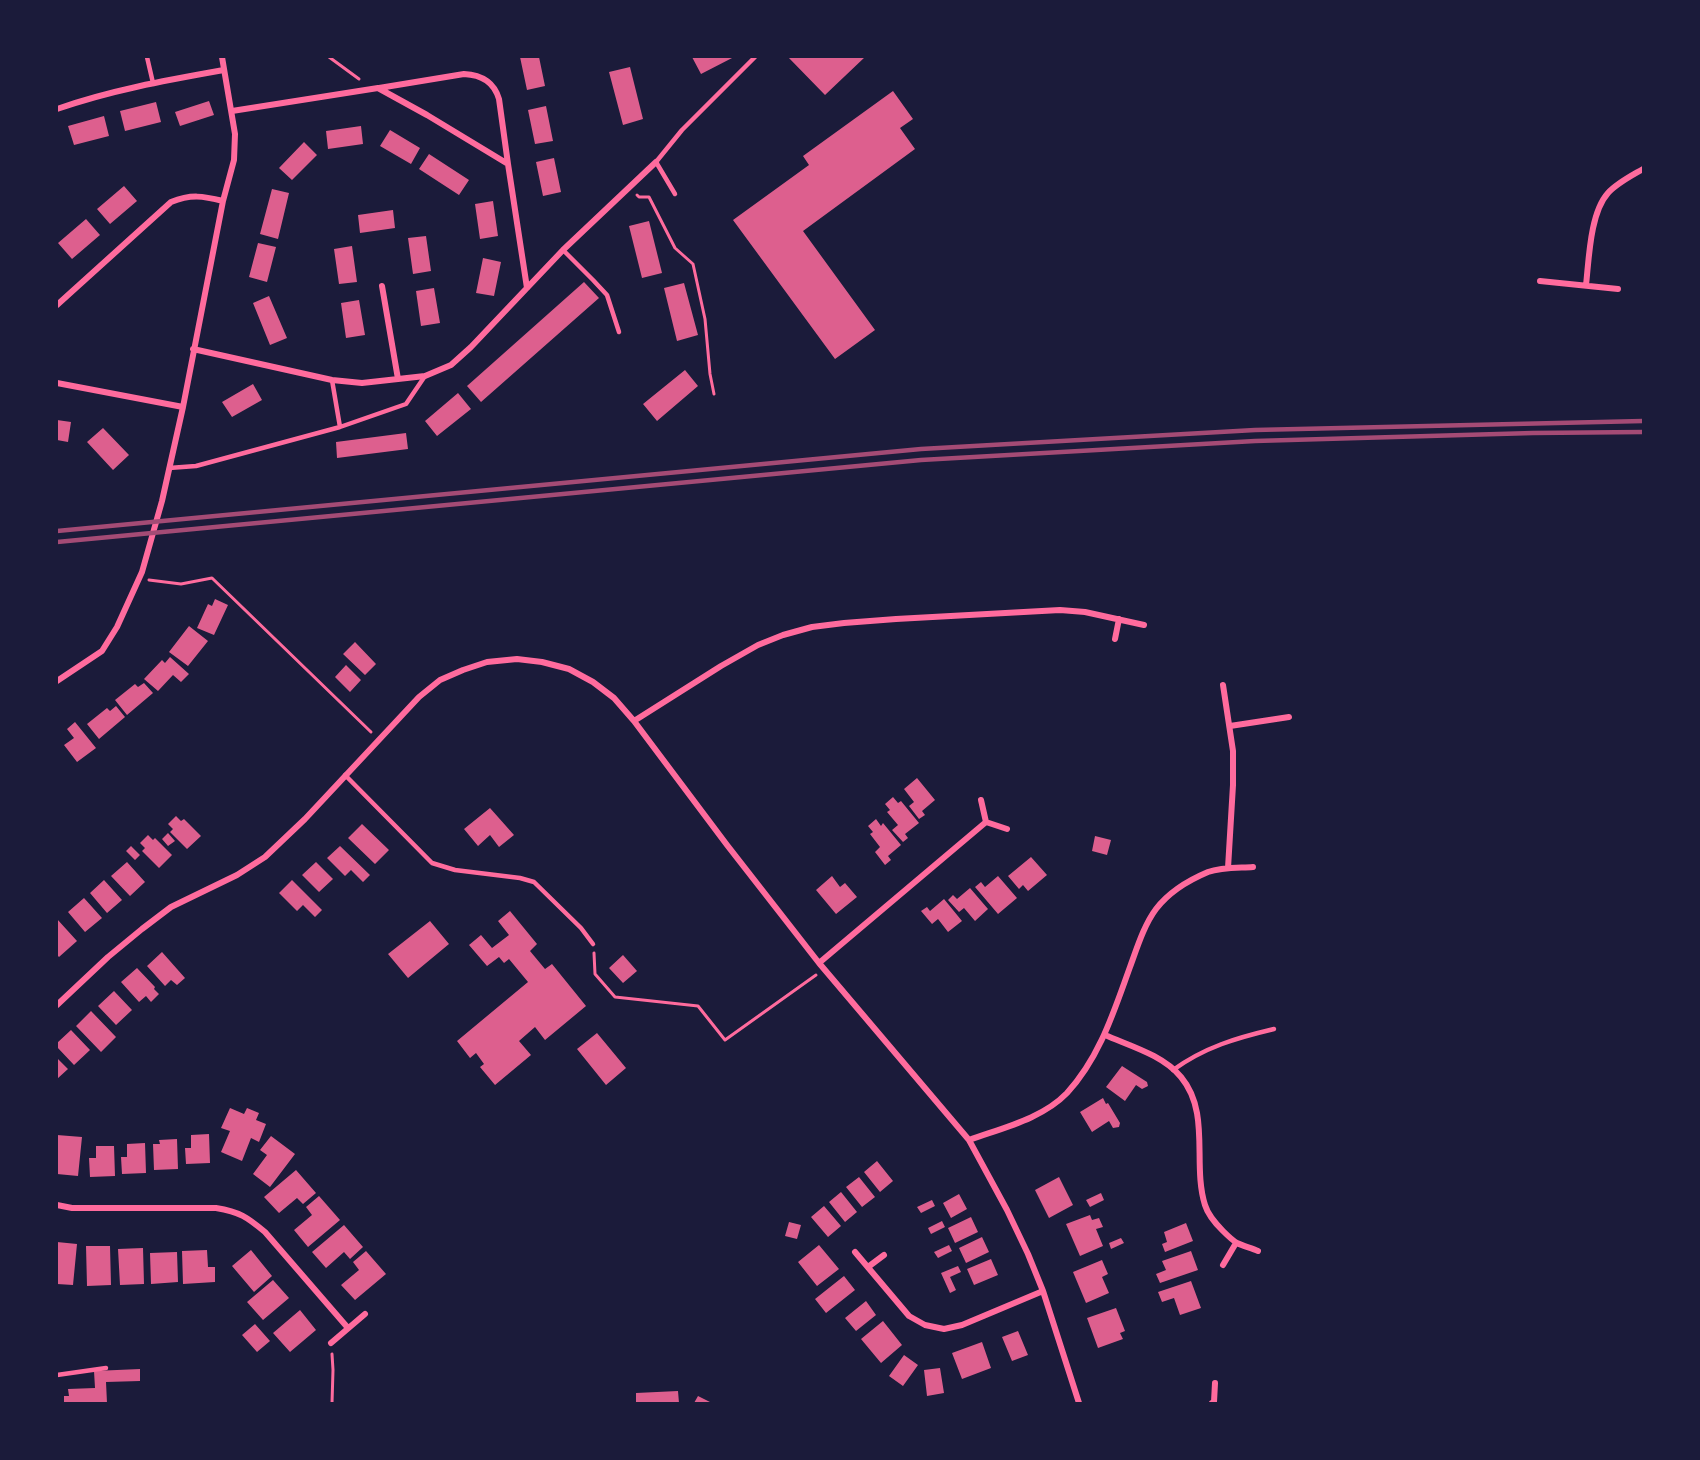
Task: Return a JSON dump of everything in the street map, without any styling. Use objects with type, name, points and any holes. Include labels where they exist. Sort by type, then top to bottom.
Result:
[{"type":"street","points":[[57,681],[102,651],[117,627],[142,572],[162,501],[234,160],[232,111],[222,57]]},
{"type":"street","points":[[57,109],[153,83],[224,70]]},
{"type":"street","points":[[232,111],[464,74],[485,79],[497,90],[499,99],[527,288]]},
{"type":"street","points":[[378,88],[508,164]]},
{"type":"street","points":[[193,350],[332,380],[362,383],[424,376],[451,365],[471,347],[563,250],[656,162]]},
{"type":"street","points":[[1586,285],[1595,222],[1600,205],[1607,194],[1623,180],[1643,169]]},
{"type":"street","points":[[57,305],[171,202],[185,197],[203,196],[224,201]]},
{"type":"street","points":[[1540,280],[1618,289]]},
{"type":"street","points":[[382,286],[398,379]]},
{"type":"street","points":[[57,383],[183,407]]},
{"type":"street","points":[[634,721],[758,645],[812,627],[896,619],[1060,610],[1085,612],[1144,625]]},
{"type":"street","points":[[1114,639],[1119,619]]},
{"type":"street","points":[[57,1005],[116,950],[171,907],[237,875],[266,857],[305,819],[419,697],[440,680],[487,662],[517,659],[569,669],[593,682],[614,698],[634,721],[819,963],[969,1140],[1028,1254],[1043,1292],[1079,1403]]},
{"type":"street","points":[[1223,685],[1233,751],[1228,868]]},
{"type":"street","points":[[1230,726],[1289,717]]},
{"type":"street","points":[[981,800],[986,822]]},
{"type":"street","points":[[819,963],[986,822]]},
{"type":"street","points":[[986,822],[1007,829]]},
{"type":"street","points":[[969,1140],[1022,1122],[1047,1109],[1080,1077],[1105,1035],[1140,940],[1156,909],[1173,891],[1210,872],[1228,868],[1253,867]]},
{"type":"street","points":[[1105,1035],[1145,1052],[1166,1064],[1181,1077],[1190,1093],[1197,1114],[1201,1187],[1206,1207],[1215,1223],[1236,1243],[1258,1251]]},
{"type":"street","points":[[57,1205],[72,1208],[205,1208],[235,1211],[249,1218],[265,1232],[348,1328]]},
{"type":"street","points":[[1223,1265],[1236,1243]]},
{"type":"street","points":[[855,1252],[909,1316],[925,1325],[944,1329],[962,1325],[1043,1292]]},
{"type":"street","points":[[868,1267],[884,1255]]},
{"type":"street","points":[[331,1343],[365,1314]]},
{"type":"street","points":[[1214,1403],[1215,1383]]},
{"type":"lane","points":[[147,57],[153,83]]},
{"type":"lane","points":[[675,194],[656,162],[682,130],[755,57]]},
{"type":"lane","points":[[563,250],[607,295],[619,332]]},
{"type":"lane","points":[[170,468],[196,466],[340,427],[406,404],[424,376]]},
{"type":"lane","points":[[332,380],[340,427]]},
{"type":"lane","points":[[345,775],[432,863],[455,870],[520,878],[534,882],[581,928],[593,944]]},
{"type":"lane","points":[[1173,1070],[1191,1056],[1211,1047],[1242,1036],[1274,1029]]},
{"type":"lane","points":[[57,1376],[106,1368]]},
{"type":"path","points":[[329,57],[360,80],[362,90]]},
{"type":"path","points":[[629,188],[639,197],[649,197],[675,248],[693,264],[705,319],[714,394]]},
{"type":"path","points":[[139,579],[181,584],[212,578],[379,739]]},
{"type":"path","points":[[593,944],[595,974],[615,996],[698,1006],[725,1040],[825,969]]},
{"type":"path","points":[[331,1343],[332,1403]]},
{"type":"building","points":[[520,57],[539,57],[545,86],[527,90]]},
{"type":"building","points":[[692,57],[734,57],[701,74]]},
{"type":"building","points":[[788,57],[865,57],[825,95]]},
{"type":"building","points":[[630,67],[643,119],[623,125],[609,72]]},
{"type":"building","points":[[893,91],[913,119],[900,128],[915,149],[803,231],[875,330],[835,359],[733,220],[809,165],[803,156]]},
{"type":"building","points":[[209,101],[214,115],[180,126],[175,112]]},
{"type":"building","points":[[156,102],[161,122],[125,131],[120,111]]},
{"type":"building","points":[[546,106],[553,141],[535,144],[528,110]]},
{"type":"building","points":[[104,116],[109,136],[74,145],[68,126]]},
{"type":"building","points":[[361,126],[363,144],[328,149],[326,131]]},
{"type":"building","points":[[390,130],[420,148],[411,164],[380,146]]},
{"type":"building","points":[[304,142],[317,155],[292,180],[279,168]]},
{"type":"building","points":[[429,154],[469,180],[459,195],[419,169]]},
{"type":"building","points":[[554,158],[561,192],[543,196],[536,162]]},
{"type":"building","points":[[124,186],[137,201],[110,224],[97,209]]},
{"type":"building","points":[[272,189],[289,193],[278,239],[260,234]]},
{"type":"building","points":[[493,201],[498,236],[480,239],[475,204]]},
{"type":"building","points":[[393,210],[395,228],[360,233],[358,215]]},
{"type":"building","points":[[86,219],[100,235],[72,259],[58,243]]},
{"type":"building","points":[[649,221],[662,273],[642,278],[629,226]]},
{"type":"building","points":[[426,236],[431,271],[413,274],[408,238]]},
{"type":"building","points":[[258,243],[276,247],[267,282],[249,277]]},
{"type":"building","points":[[352,246],[357,282],[339,284],[334,249]]},
{"type":"building","points":[[483,258],[501,262],[494,296],[476,293]]},
{"type":"building","points":[[584,282],[599,298],[481,402],[467,386]]},
{"type":"building","points":[[684,283],[698,335],[677,341],[664,288]]},
{"type":"building","points":[[434,288],[440,323],[421,326],[416,291]]},
{"type":"building","points":[[269,296],[287,338],[270,345],[253,303]]},
{"type":"building","points":[[359,300],[365,335],[346,338],[341,303]]},
{"type":"building","points":[[685,370],[698,386],[657,421],[643,404]]},
{"type":"building","points":[[253,384],[262,400],[232,417],[222,402]]},
{"type":"building","points":[[458,393],[471,409],[437,436],[425,421]]},
{"type":"building","points":[[57,420],[71,422],[68,442],[57,440]]},
{"type":"building","points":[[103,428],[129,455],[113,470],[87,442]]},
{"type":"building","points":[[406,433],[408,449],[337,458],[336,442]]},
{"type":"building","points":[[215,599],[228,605],[214,635],[197,628],[208,604],[212,606]]},
{"type":"building","points":[[189,626],[208,641],[188,666],[169,652]]},
{"type":"building","points":[[355,642],[376,664],[365,675],[343,654]]},
{"type":"building","points":[[170,657],[189,674],[181,682],[173,675],[158,691],[144,679],[162,660],[165,663]]},
{"type":"building","points":[[346,665],[361,680],[350,692],[335,677]]},
{"type":"building","points":[[144,683],[153,693],[127,715],[115,700],[135,684],[138,687]]},
{"type":"building","points":[[116,706],[125,717],[99,739],[87,724],[107,708],[110,711]]},
{"type":"building","points":[[75,722],[96,748],[77,762],[64,745],[74,738],[67,729]]},
{"type":"building","points":[[917,778],[935,800],[922,811],[925,815],[919,819],[909,806],[914,802],[904,789]]},
{"type":"building","points":[[893,797],[898,803],[901,801],[919,823],[905,834],[908,838],[903,842],[892,830],[898,825],[887,812],[890,810],[885,804]]},
{"type":"building","points":[[490,808],[514,835],[499,847],[490,835],[478,846],[464,829]]},
{"type":"building","points":[[176,816],[181,821],[184,819],[201,836],[187,849],[170,832],[173,829],[168,824]]},
{"type":"building","points":[[876,819],[881,826],[883,823],[901,845],[888,856],[891,860],[885,865],[875,852],[880,847],[870,834],[873,832],[868,826]]},
{"type":"building","points":[[362,824],[389,850],[375,864],[348,838]]},
{"type":"building","points":[[168,833],[175,841],[168,846],[162,839]]},
{"type":"building","points":[[148,835],[153,840],[155,838],[172,855],[159,868],[142,851],[145,848],[140,843]]},
{"type":"building","points":[[1095,836],[1111,840],[1107,855],[1092,851]]},
{"type":"building","points":[[131,846],[140,855],[135,860],[126,851]]},
{"type":"building","points":[[340,846],[370,875],[363,882],[351,870],[345,876],[327,858]]},
{"type":"building","points":[[1031,857],[1047,875],[1028,891],[1023,885],[1019,889],[1008,876]]},
{"type":"building","points":[[127,862],[145,882],[130,896],[111,876]]},
{"type":"building","points":[[316,862],[333,879],[319,892],[302,875]]},
{"type":"building","points":[[832,876],[840,887],[845,883],[857,897],[836,914],[816,890]]},
{"type":"building","points":[[998,876],[1017,898],[998,914],[975,887],[981,882],[985,887]]},
{"type":"building","points":[[104,880],[122,900],[107,913],[90,893]]},
{"type":"building","points":[[292,880],[322,910],[315,917],[303,905],[297,911],[279,893]]},
{"type":"building","points":[[970,888],[988,909],[975,921],[964,908],[959,912],[948,900],[953,895],[957,899]]},
{"type":"building","points":[[84,898],[102,918],[85,932],[68,912]]},
{"type":"building","points":[[944,899],[962,921],[948,932],[938,919],[932,924],[921,911],[927,907],[930,911]]},
{"type":"building","points":[[510,911],[537,944],[530,951],[545,969],[552,964],[586,1006],[545,1040],[535,1027],[519,1041],[531,1055],[495,1085],[480,1067],[484,1064],[476,1053],[470,1058],[457,1041],[528,982],[509,959],[504,963],[499,957],[487,966],[469,945],[481,935],[492,948],[509,935],[498,921]]},
{"type":"building","points":[[57,919],[77,941],[59,957],[57,955]]},
{"type":"building","points":[[430,921],[449,944],[408,978],[388,954]]},
{"type":"building","points":[[162,952],[185,978],[177,985],[171,980],[165,986],[147,966]]},
{"type":"building","points":[[623,955],[637,971],[623,983],[609,968]]},
{"type":"building","points":[[137,968],[159,994],[151,1002],[146,996],[139,1002],[121,982]]},
{"type":"building","points":[[114,991],[132,1010],[116,1025],[98,1006]]},
{"type":"building","points":[[91,1011],[116,1037],[101,1052],[76,1026]]},
{"type":"building","points":[[71,1030],[90,1050],[74,1065],[57,1047],[57,1043]]},
{"type":"building","points":[[597,1033],[626,1068],[606,1085],[577,1049]]},
{"type":"building","points":[[57,1058],[68,1069],[57,1079]]},
{"type":"building","points":[[1122,1066],[1147,1082],[1148,1086],[1142,1089],[1136,1085],[1125,1101],[1106,1087]]},
{"type":"building","points":[[1103,1098],[1120,1123],[1119,1127],[1113,1128],[1109,1121],[1092,1132],[1080,1112]]},
{"type":"building","points":[[230,1108],[244,1114],[247,1108],[259,1113],[256,1120],[266,1124],[259,1142],[251,1138],[242,1161],[221,1152],[230,1131],[221,1128]]},
{"type":"building","points":[[209,1134],[210,1163],[186,1164],[185,1148],[191,1148],[191,1135]]},
{"type":"building","points":[[57,1135],[82,1137],[78,1176],[57,1174]]},
{"type":"building","points":[[271,1136],[295,1154],[270,1187],[253,1174],[267,1155],[260,1150]]},
{"type":"building","points":[[177,1139],[178,1169],[154,1170],[153,1144],[160,1144],[159,1140]]},
{"type":"building","points":[[145,1143],[146,1173],[122,1174],[121,1157],[127,1157],[127,1144]]},
{"type":"building","points":[[96,1146],[114,1146],[115,1176],[90,1177],[89,1158],[96,1158]]},
{"type":"building","points":[[877,1161],[893,1181],[880,1192],[864,1172]]},
{"type":"building","points":[[296,1170],[316,1193],[303,1204],[297,1198],[279,1213],[264,1197]]},
{"type":"building","points":[[859,1177],[875,1197],[862,1207],[846,1187]]},
{"type":"building","points":[[1059,1177],[1073,1205],[1049,1218],[1035,1190]]},
{"type":"building","points":[[841,1192],[857,1212],[845,1222],[829,1202]]},
{"type":"building","points":[[1101,1193],[1104,1200],[1090,1207],[1086,1200]]},
{"type":"building","points":[[959,1194],[967,1209],[951,1218],[943,1203]]},
{"type":"building","points":[[319,1196],[340,1220],[308,1247],[294,1230],[312,1215],[306,1207]]},
{"type":"building","points":[[932,1200],[935,1206],[921,1213],[917,1207]]},
{"type":"building","points":[[824,1206],[841,1226],[828,1237],[811,1217]]},
{"type":"building","points":[[1090,1215],[1092,1220],[1099,1218],[1103,1227],[1096,1229],[1103,1246],[1080,1256],[1066,1224]]},
{"type":"building","points":[[971,1217],[978,1232],[955,1243],[948,1228]]},
{"type":"building","points":[[942,1221],[945,1227],[931,1234],[928,1228]]},
{"type":"building","points":[[789,1222],[801,1225],[797,1239],[785,1236]]},
{"type":"building","points":[[1186,1223],[1193,1241],[1165,1252],[1162,1244],[1167,1242],[1164,1232]]},
{"type":"building","points":[[344,1225],[363,1247],[350,1259],[344,1252],[326,1268],[312,1252]]},
{"type":"building","points":[[982,1237],[989,1252],[966,1263],[959,1248]]},
{"type":"building","points":[[1121,1238],[1124,1243],[1111,1249],[1109,1243]]},
{"type":"building","points":[[57,1242],[77,1244],[73,1285],[57,1284]]},
{"type":"building","points":[[819,1245],[839,1269],[817,1286],[798,1262]]},
{"type":"building","points":[[949,1245],[952,1251],[938,1258],[934,1252]]},
{"type":"building","points":[[86,1246],[110,1246],[111,1285],[87,1286]]},
{"type":"building","points":[[143,1248],[144,1284],[120,1285],[118,1249]]},
{"type":"building","points":[[207,1250],[208,1267],[215,1267],[215,1282],[183,1284],[182,1251]]},
{"type":"building","points":[[251,1250],[272,1276],[254,1292],[232,1266]]},
{"type":"building","points":[[366,1251],[386,1274],[355,1300],[341,1285],[359,1270],[353,1262]]},
{"type":"building","points":[[1191,1251],[1198,1270],[1160,1283],[1156,1274],[1166,1270],[1162,1261]]},
{"type":"building","points":[[177,1252],[178,1282],[151,1284],[150,1253]]},
{"type":"building","points":[[991,1259],[998,1275],[974,1285],[967,1269]]},
{"type":"building","points":[[1102,1260],[1108,1274],[1102,1277],[1109,1293],[1086,1303],[1073,1272]]},
{"type":"building","points":[[958,1266],[961,1272],[950,1277],[956,1290],[950,1293],[941,1273]]},
{"type":"building","points":[[844,1276],[855,1290],[826,1313],[815,1299]]},
{"type":"building","points":[[273,1280],[289,1298],[263,1320],[247,1302]]},
{"type":"building","points":[[1191,1281],[1201,1308],[1180,1315],[1174,1298],[1162,1302],[1158,1292]]},
{"type":"building","points":[[866,1301],[876,1315],[856,1331],[845,1318]]},
{"type":"building","points":[[1116,1308],[1125,1331],[1120,1333],[1123,1339],[1098,1348],[1087,1318]]},
{"type":"building","points":[[300,1310],[316,1330],[290,1352],[273,1333]]},
{"type":"building","points":[[883,1321],[902,1345],[881,1363],[861,1339]]},
{"type":"building","points":[[255,1324],[270,1341],[257,1352],[242,1335]]},
{"type":"building","points":[[1018,1331],[1028,1355],[1012,1361],[1002,1337]]},
{"type":"building","points":[[982,1342],[991,1368],[962,1379],[952,1353]]},
{"type":"building","points":[[904,1355],[918,1365],[903,1386],[889,1376]]},
{"type":"building","points":[[940,1368],[944,1393],[927,1396],[924,1370]]},
{"type":"building","points":[[140,1369],[140,1381],[106,1382],[107,1403],[64,1403],[64,1396],[69,1396],[68,1389],[95,1388],[94,1371]]},
{"type":"building","points":[[678,1391],[679,1403],[636,1403],[636,1393]]},
{"type":"building","points":[[698,1396],[712,1403],[694,1403]]},
{"type":"railway","points":[[57,531],[921,449],[1255,430],[1643,421]]},
{"type":"railway","points":[[57,542],[921,460],[1255,441],[1643,432]]}]
